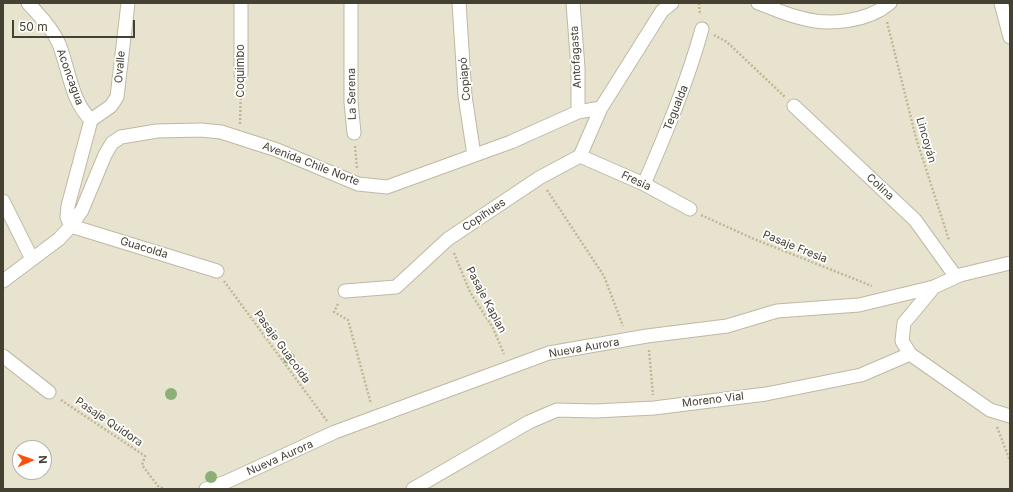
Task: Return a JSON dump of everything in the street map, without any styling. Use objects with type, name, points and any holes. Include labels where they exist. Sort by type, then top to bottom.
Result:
[{"type":"street","name":"Aconcagua","points":[[28,3],[48,25],[58,43],[75,95],[84,113],[91,120]]},
{"type":"street","name":"Ovalle","points":[[91,120],[111,106],[117,97],[128,3]]},
{"type":"street","name":"Coquimbo","points":[[241,3],[241,74]]},
{"type":"street","name":"La Serena","points":[[351,3],[351,102],[354,133]]},
{"type":"street","name":"Copiapó","points":[[459,3],[465,96],[474,155]]},
{"type":"street","name":"Antofagasta","points":[[572,3],[578,68],[578,112]]},
{"type":"street","points":[[580,156],[601,108],[662,11],[672,3]]},
{"type":"street","points":[[758,3],[780,7],[802,19],[831,22],[861,18],[887,6]]},
{"type":"street","points":[[1001,3],[1010,37]]},
{"type":"street","name":"Tegualda","points":[[644,184],[676,111],[691,68],[702,29]]},
{"type":"street","name":"Colina","points":[[794,106],[915,220],[956,277]]},
{"type":"street","name":"Avenida Chile Norte","points":[[3,281],[59,239],[71,226],[82,210],[105,155],[112,143],[121,137],[157,131],[201,130],[221,132],[277,150],[358,184],[387,186],[511,142],[578,112],[601,108]]},
{"type":"street","points":[[71,226],[67,216],[68,206],[91,120]]},
{"type":"street","name":"Fresia","points":[[580,156],[644,184],[690,209]]},
{"type":"street","name":"Copihues","points":[[345,291],[396,287],[448,239],[540,178],[580,156]]},
{"type":"street","points":[[3,201],[32,259]]},
{"type":"street","name":"Guacolda","points":[[71,226],[217,271]]},
{"type":"street","points":[[1010,263],[956,277],[934,287],[904,323],[902,341],[910,354],[990,410],[1010,416]]},
{"type":"street","name":"Nueva Aurora","points":[[206,489],[226,482],[336,432],[549,353],[647,336],[727,326],[777,311],[860,305],[934,287]]},
{"type":"street","name":"Moreno Vial","points":[[413,489],[529,422],[557,410],[595,411],[654,408],[766,394],[861,375],[910,354]]},
{"type":"street","points":[[3,356],[49,392]]},
{"type":"path","points":[[699,3],[702,29],[728,42],[794,106]]},
{"type":"path","name":"Lincoyán","points":[[887,6],[916,138],[950,244]]},
{"type":"path","name":"Coquimbo","points":[[240,138],[241,74]]},
{"type":"path","name":"La Serena","points":[[354,133],[358,184]]},
{"type":"path","points":[[540,178],[604,276],[628,340]]},
{"type":"path","name":"Pasaje Fresia","points":[[690,209],[754,239],[873,286]]},
{"type":"path","name":"Pasaje Kaplan","points":[[448,239],[470,292],[493,328],[509,368]]},
{"type":"path","name":"Pasaje Guacolda","points":[[217,271],[336,432]]},
{"type":"path","points":[[345,291],[334,312],[348,320],[375,418]]},
{"type":"path","points":[[647,336],[654,408]]},
{"type":"path","name":"Pasaje Quidora","points":[[49,392],[145,456],[142,464],[158,486],[164,489]]},
{"type":"path","points":[[990,410],[1010,461]]},
{"type":"shaded area","points":[[3,3],[1010,3],[1010,489],[3,489]]}]
